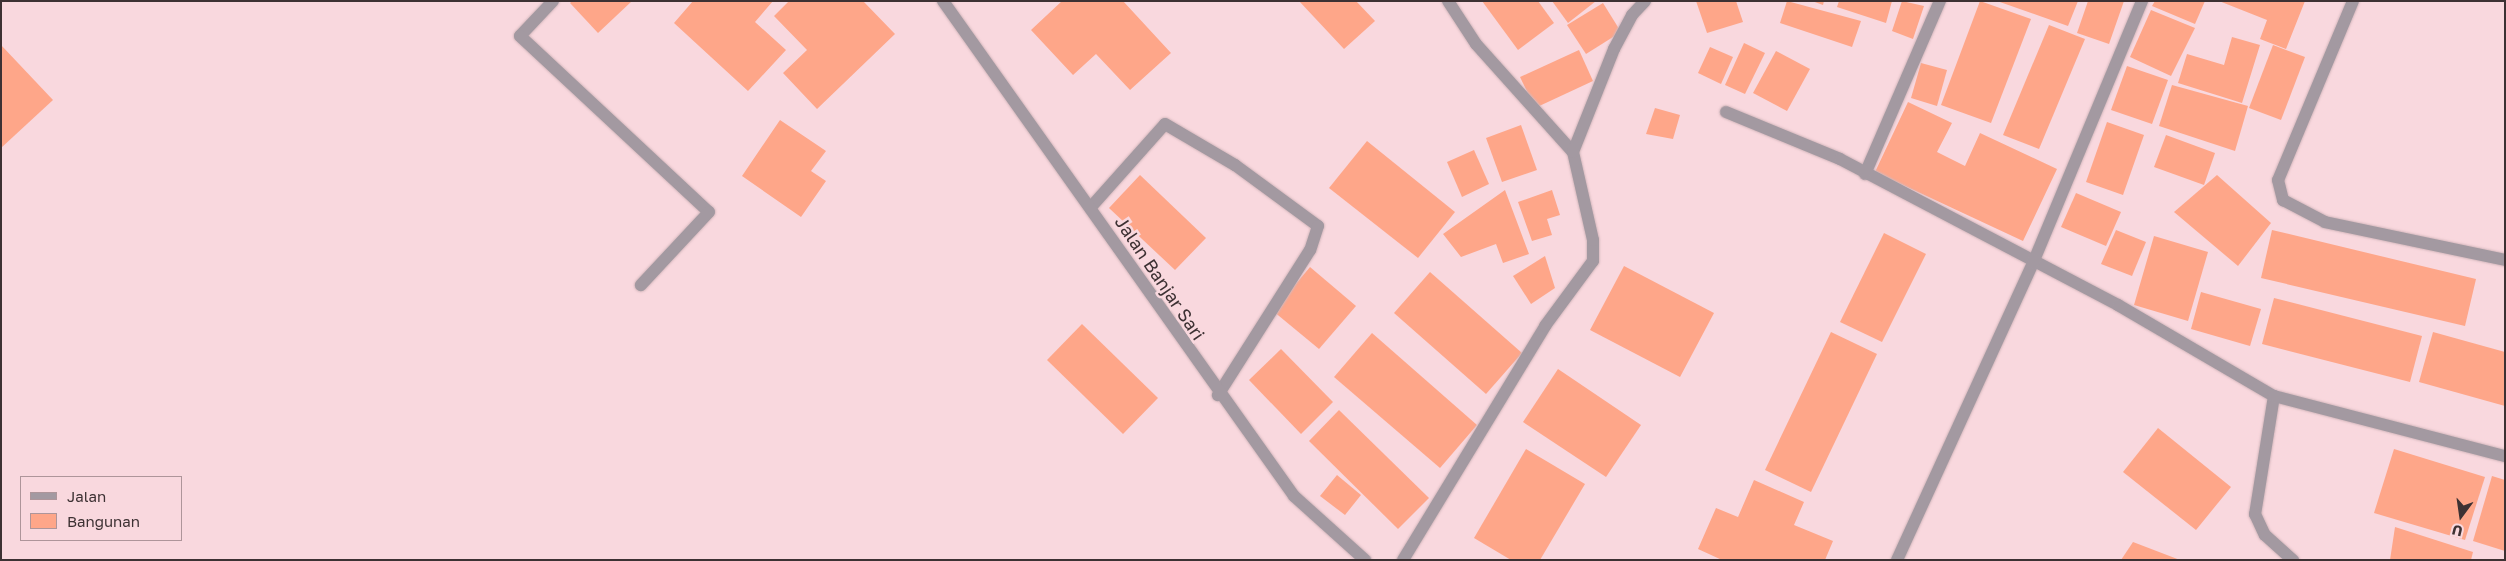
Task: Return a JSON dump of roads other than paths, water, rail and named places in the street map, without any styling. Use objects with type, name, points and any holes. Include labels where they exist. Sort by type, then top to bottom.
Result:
[{"type":"street","points":[[553,1],[520,36],[709,212],[641,285]]},
{"type":"street","name":"Jalan Banjar Sari","points":[[943,1],[1091,207],[1218,395],[1294,496],[1366,560]]},
{"type":"street","points":[[1403,560],[1545,326],[1593,261],[1593,240],[1572,152],[1476,44],[1448,1]]},
{"type":"street","points":[[1572,152],[1614,50],[1632,15],[1645,1]]},
{"type":"street","points":[[1865,174],[1940,1]]},
{"type":"street","points":[[1897,560],[2033,263],[2142,1]]},
{"type":"street","points":[[2353,1],[2278,180],[2283,200],[2325,222],[2505,260]]},
{"type":"street","points":[[1726,112],[1865,174],[2033,263],[2118,305],[2274,396],[2505,456]]},
{"type":"street","points":[[1091,207],[1165,124],[1235,165],[1318,226],[1310,250],[1218,395]]},
{"type":"street","points":[[2274,396],[2255,514],[2265,535],[2293,560]]}]
